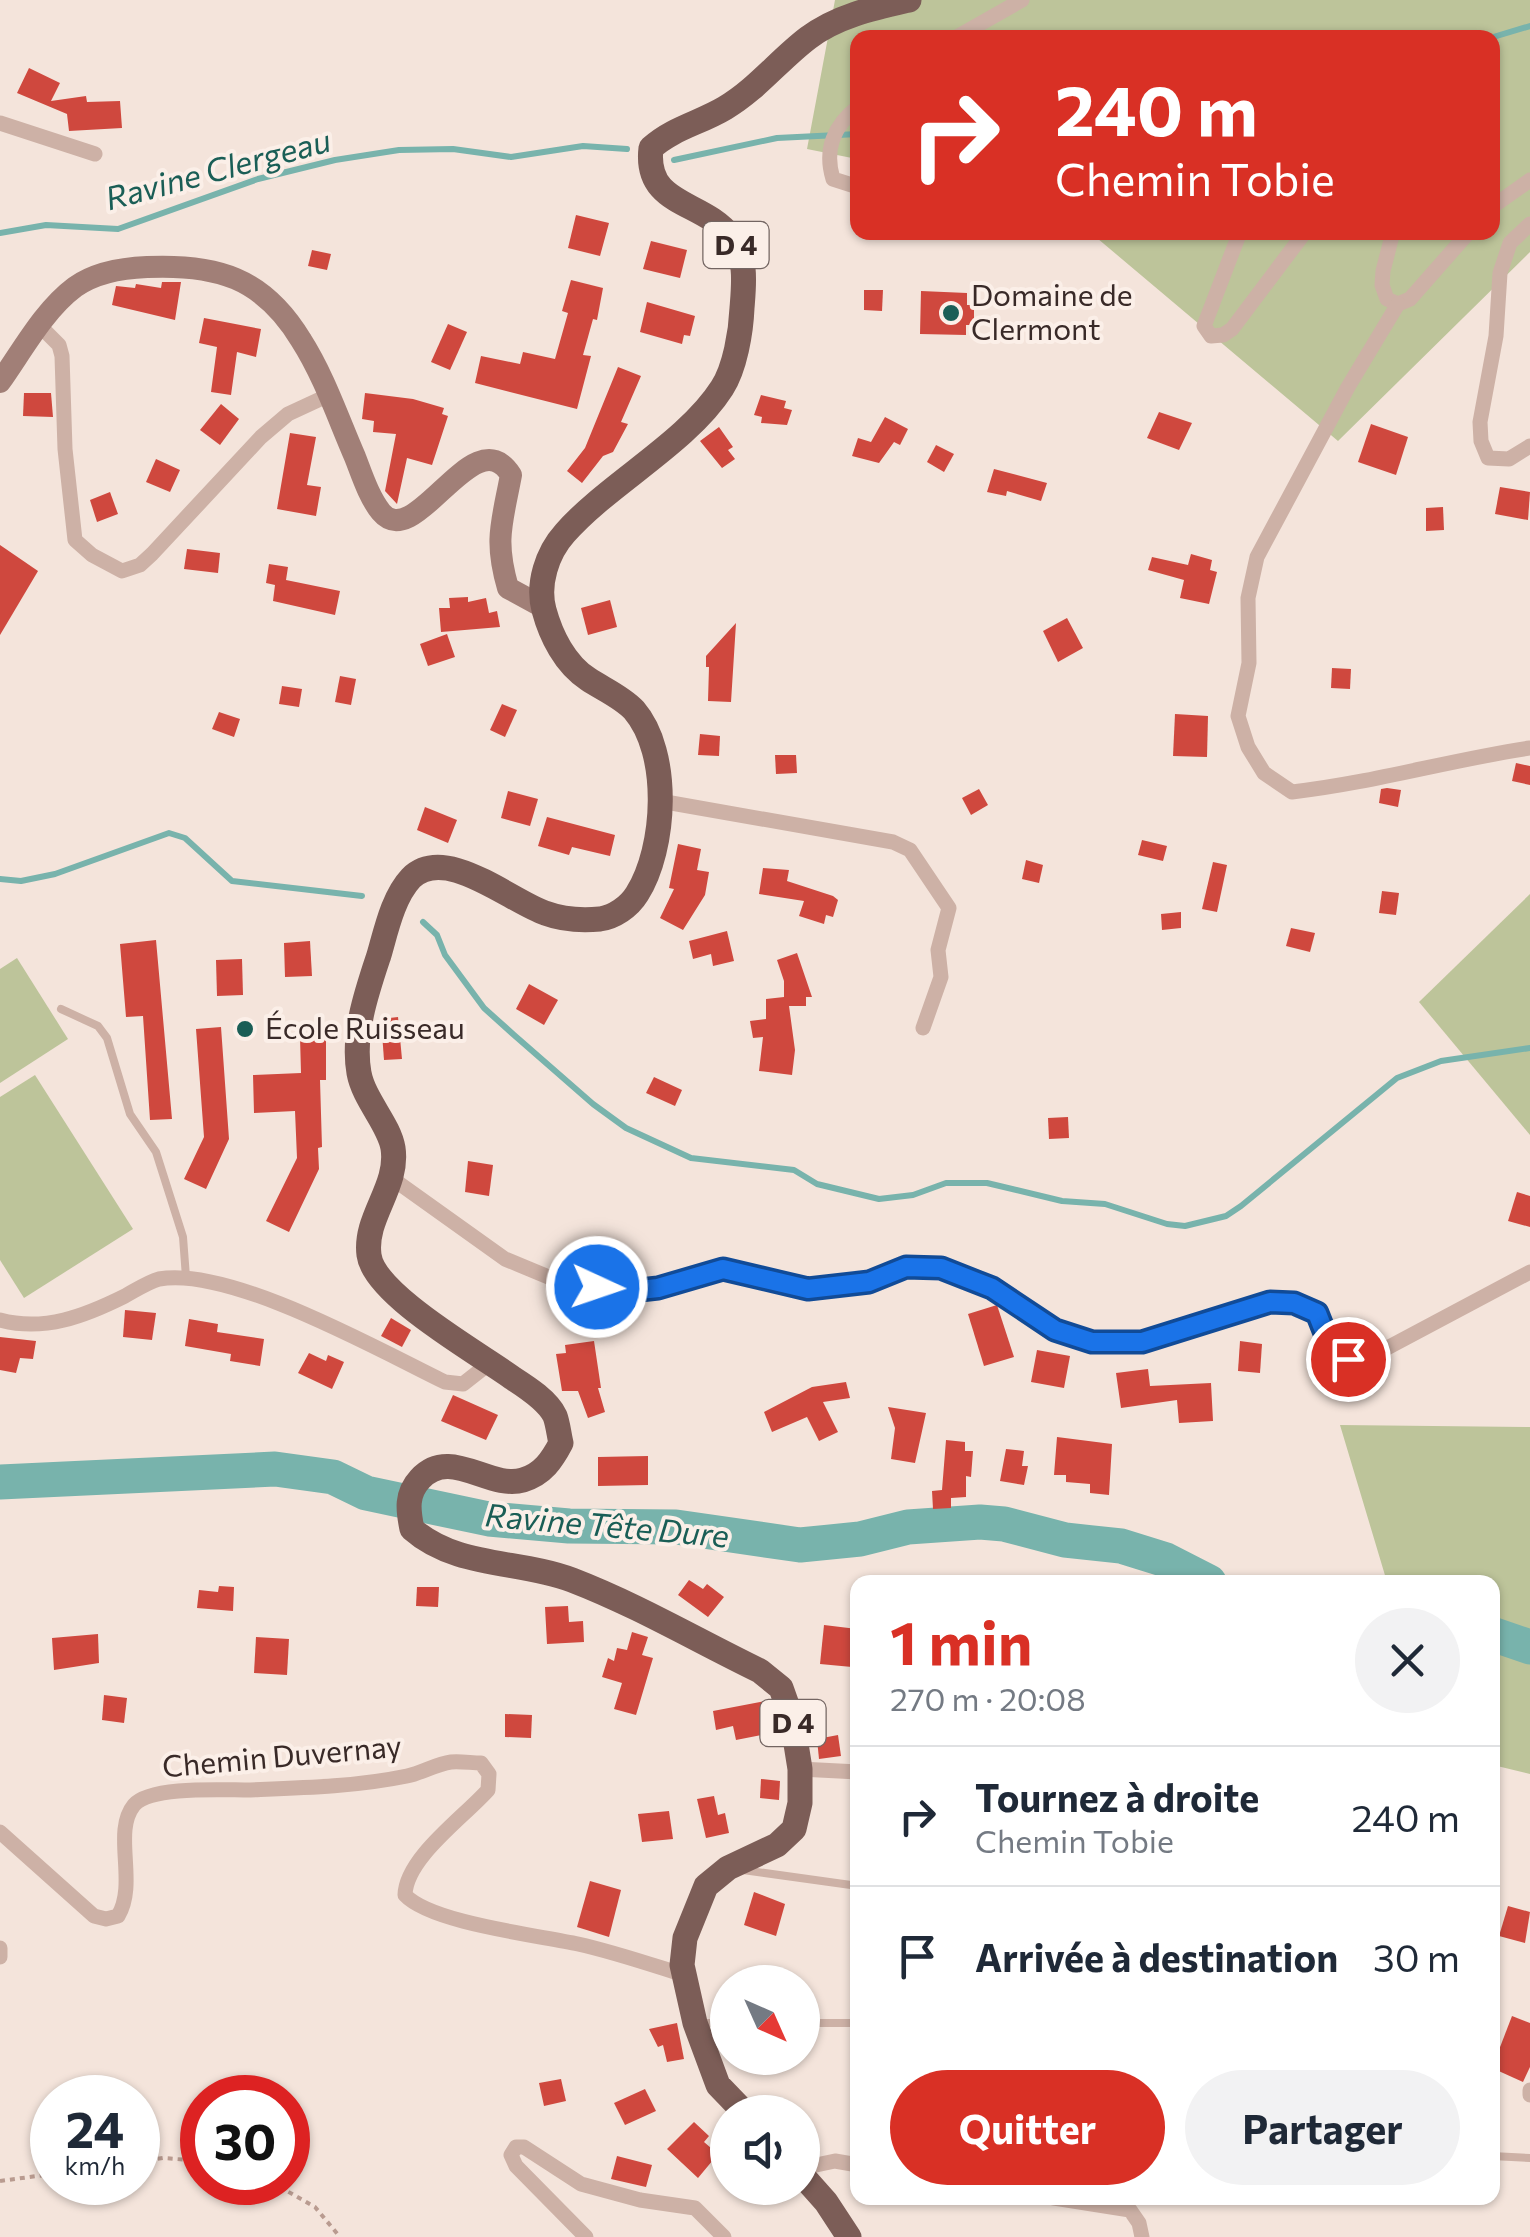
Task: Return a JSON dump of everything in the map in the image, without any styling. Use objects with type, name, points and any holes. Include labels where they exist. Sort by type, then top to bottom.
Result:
[{"type":"main road","name":"D 4","points":[[543,607],[542,574],[564,534],[724,386],[741,326],[744,270],[734,240],[721,226],[663,191],[649,169],[651,148],[668,133],[725,108],[757,86],[808,38],[835,22],[909,0]]},
{"type":"main road","points":[[0,382],[40,326],[74,288],[111,270],[187,266],[214,269],[258,292],[278,309],[301,339],[369,492],[390,520],[401,520],[424,506],[480,461],[494,460],[504,465],[510,475],[499,529],[499,555],[508,588],[543,607],[560,650],[582,676],[629,705],[648,728],[658,764],[660,802],[652,864],[634,900],[611,918],[575,921],[544,913],[460,870],[434,867],[414,874],[401,890],[368,989],[359,1030],[358,1070],[367,1100],[393,1144],[393,1179]]},
{"type":"main road","name":"D 4","points":[[393,1179],[371,1230],[368,1256],[380,1280],[403,1302],[533,1392],[554,1413],[561,1443],[548,1467],[522,1480],[498,1480],[460,1467],[440,1466],[424,1474],[412,1489],[408,1513],[412,1529],[428,1543],[448,1551],[568,1578],[760,1672],[781,1688],[792,1718],[800,1769],[800,1802],[794,1830],[777,1845],[728,1868],[706,1886],[685,1938],[684,1975],[695,2023],[718,2085],[728,2095]]},
{"type":"main road","points":[[820,2196],[848,2237]]},
{"type":"street","points":[[968,30],[1022,0]]},
{"type":"street","points":[[850,116],[832,135],[828,164],[832,179],[850,185]]},
{"type":"street","points":[[0,123],[95,154]]},
{"type":"street","points":[[1500,201],[1530,180]]},
{"type":"street","points":[[1530,224],[1510,243],[1500,273],[1496,336],[1480,422],[1481,441],[1488,458],[1509,459],[1530,446]]},
{"type":"street","points":[[1237,240],[1204,326],[1212,336],[1232,329],[1299,240]]},
{"type":"street","points":[[1391,240],[1382,285],[1387,299],[1398,304]]},
{"type":"street","points":[[1462,240],[1410,298],[1398,304],[1257,557],[1248,598],[1249,663],[1238,716],[1248,747],[1264,773],[1292,792],[1530,748]]},
{"type":"street","points":[[40,326],[59,345],[62,356],[65,449],[75,540],[92,555],[122,571],[140,565],[152,554],[261,437],[288,414],[329,395]]},
{"type":"street","points":[[660,802],[893,842],[910,850],[949,908],[938,950],[941,978],[923,1028]]},
{"type":"street","points":[[393,1179],[504,1259],[563,1282],[631,1291],[658,1288],[723,1269],[808,1289],[869,1282],[906,1267],[941,1268],[992,1288],[1055,1330],[1092,1342],[1142,1342],[1270,1302],[1294,1303],[1317,1313],[1332,1351],[1348,1359],[1372,1356],[1530,1272]]},
{"type":"street","points":[[0,1320],[51,1324],[83,1315],[156,1280],[186,1277],[277,1302],[445,1382],[463,1384],[492,1362]]},
{"type":"street","name":"Chemin Duvernay","points":[[0,1832],[94,1916],[106,1920],[118,1916],[124,1907],[126,1825],[131,1808],[140,1799],[187,1792],[314,1788],[408,1776],[451,1762],[482,1763],[489,1774],[488,1790],[414,1865],[405,1882],[405,1896],[413,1904],[448,1916],[581,1944],[684,1975]]},
{"type":"street","points":[[800,1769],[850,1772]]},
{"type":"street","points":[[0,1948],[0,1957]]},
{"type":"street","points":[[586,2237],[516,2166],[511,2155],[516,2147],[524,2147],[581,2184],[640,2200],[695,2208],[724,2237]]},
{"type":"street","points":[[820,2165],[850,2164]]},
{"type":"street","points":[[1098,2205],[1130,2210],[1140,2224],[1142,2237]]},
{"type":"lane","points":[[61,1009],[98,1026],[108,1038],[130,1114],[156,1152],[183,1237],[186,1277]]},
{"type":"lane","points":[[728,1868],[850,1885]]},
{"type":"lane","points":[[695,2023],[710,2023]]},
{"type":"lane","points":[[820,2023],[850,2023]]},
{"type":"lane","points":[[1500,2156],[1530,2158]]},
{"type":"path","points":[[0,2181],[30,2177]]},
{"type":"path","points":[[310,2204],[340,2237]]},
{"type":"green space","points":[[835,0],[1530,0],[1530,252],[1338,441],[1099,240],[1500,240],[1500,30],[850,30],[850,158],[807,149]]},
{"type":"green space","points":[[1530,894],[1530,1135],[1419,1002]]},
{"type":"green space","points":[[17,958],[68,1039],[0,1083],[0,969]]},
{"type":"green space","points":[[35,1075],[133,1229],[24,1298],[0,1260],[0,1097]]},
{"type":"green space","points":[[1340,1425],[1530,1427],[1530,1774],[1500,1767],[1500,1575],[1385,1575]]},
{"type":"building","points":[[29,68],[60,83],[51,101],[86,96],[87,102],[120,101],[122,128],[69,131],[67,114],[17,93]]},
{"type":"building","points":[[576,215],[609,223],[600,256],[568,248]]},
{"type":"building","points":[[651,241],[687,250],[680,278],[643,269]]},
{"type":"building","points":[[312,250],[331,254],[327,270],[308,266]]},
{"type":"building","points":[[571,280],[603,288],[597,320],[593,319],[583,355],[591,356],[577,409],[475,383],[481,356],[520,364],[523,352],[555,359],[568,313],[562,311]]},
{"type":"building","points":[[162,282],[181,282],[175,320],[112,305],[116,286],[161,288]]},
{"type":"building","points":[[864,290],[883,290],[882,311],[864,310]]},
{"type":"building","name":"Domaine de Clermont","points":[[921,291],[967,293],[967,305],[974,305],[974,325],[966,325],[966,335],[920,334]]},
{"type":"building","points":[[647,302],[695,316],[690,336],[684,335],[682,344],[640,332]]},
{"type":"building","points":[[204,318],[261,329],[256,357],[237,352],[231,395],[211,392],[217,347],[199,343]]},
{"type":"building","points":[[448,324],[467,332],[450,370],[431,362]]},
{"type":"building","points":[[618,367],[641,376],[621,422],[628,424],[613,452],[603,456],[582,483],[567,471],[585,448]]},
{"type":"building","points":[[24,393],[51,393],[53,417],[23,416]]},
{"type":"building","points":[[365,393],[413,399],[444,408],[442,414],[448,416],[432,465],[407,458],[397,504],[385,491],[396,434],[373,432],[374,421],[362,419]]},
{"type":"building","points":[[761,395],[786,401],[784,408],[792,410],[787,425],[761,423],[762,417],[754,415]]},
{"type":"building","points":[[221,404],[239,419],[220,445],[200,430]]},
{"type":"building","points":[[1159,412],[1192,423],[1179,450],[1147,438]]},
{"type":"building","points":[[885,417],[908,429],[900,445],[894,442],[879,463],[852,456],[858,438],[871,442]]},
{"type":"building","points":[[1371,424],[1408,437],[1396,475],[1358,462]]},
{"type":"building","points":[[719,427],[733,447],[728,450],[735,459],[722,468],[700,441]]},
{"type":"building","points":[[290,433],[316,437],[307,485],[321,487],[316,516],[277,509]]},
{"type":"building","points":[[936,445],[954,454],[944,472],[927,462]]},
{"type":"building","points":[[156,459],[180,470],[170,492],[146,482]]},
{"type":"building","points":[[994,469],[1047,483],[1041,501],[1007,491],[1006,496],[987,492]]},
{"type":"building","points":[[1500,487],[1530,492],[1528,520],[1495,514]]},
{"type":"building","points":[[110,492],[118,514],[97,522],[90,500]]},
{"type":"building","points":[[1443,507],[1444,530],[1426,531],[1426,508]]},
{"type":"building","points":[[0,545],[38,571],[0,635]]},
{"type":"building","points":[[187,549],[220,553],[218,573],[184,569]]},
{"type":"building","points":[[1191,554],[1212,560],[1210,570],[1217,572],[1209,604],[1180,598],[1184,580],[1148,570],[1152,557],[1188,565]]},
{"type":"building","points":[[269,564],[288,567],[286,580],[340,591],[335,615],[273,601],[275,585],[266,583]]},
{"type":"building","points":[[468,597],[468,602],[486,598],[489,613],[497,611],[500,627],[441,632],[439,608],[450,608],[449,598]]},
{"type":"building","points":[[610,600],[617,627],[588,635],[581,608]]},
{"type":"building","points":[[1067,618],[1083,648],[1058,662],[1043,631]]},
{"type":"building","points":[[736,623],[731,702],[708,701],[706,656]]},
{"type":"building","points":[[447,634],[455,657],[428,666],[420,644]]},
{"type":"building","points":[[1332,668],[1351,669],[1350,689],[1331,688]]},
{"type":"building","points":[[340,676],[356,679],[351,705],[335,702]]},
{"type":"building","points":[[282,686],[302,689],[299,707],[279,704]]},
{"type":"building","points":[[502,704],[517,710],[505,737],[490,730]]},
{"type":"building","points":[[219,712],[240,719],[234,737],[212,729]]},
{"type":"building","points":[[1175,714],[1208,716],[1207,757],[1173,756]]},
{"type":"building","points":[[700,734],[720,736],[719,756],[698,755]]},
{"type":"building","points":[[775,755],[796,755],[797,773],[776,774]]},
{"type":"building","points":[[1516,763],[1530,766],[1530,785],[1512,781]]},
{"type":"building","points":[[979,789],[988,805],[971,815],[962,798]]},
{"type":"building","points":[[1381,789],[1401,790],[1398,807],[1379,803]]},
{"type":"building","points":[[508,791],[538,799],[530,826],[501,818]]},
{"type":"building","points":[[425,807],[457,820],[448,843],[417,830]]},
{"type":"building","points":[[547,817],[615,835],[610,856],[572,847],[569,855],[538,846]]},
{"type":"building","points":[[1142,840],[1167,846],[1163,861],[1138,855]]},
{"type":"building","points":[[678,844],[701,849],[697,870],[709,872],[705,895],[683,930],[660,918],[674,889],[669,888]]},
{"type":"building","points":[[1026,860],[1043,865],[1039,883],[1022,879]]},
{"type":"building","points":[[1213,862],[1227,865],[1217,912],[1202,909]]},
{"type":"building","points":[[763,868],[789,870],[787,881],[833,896],[838,900],[833,917],[826,915],[824,924],[799,916],[804,901],[759,894]]},
{"type":"building","points":[[1382,891],[1399,893],[1396,915],[1379,913]]},
{"type":"building","points":[[1181,912],[1181,928],[1162,930],[1161,914]]},
{"type":"building","points":[[1291,928],[1315,933],[1310,952],[1286,946]]},
{"type":"building","points":[[727,931],[734,961],[713,966],[711,954],[693,959],[689,941]]},
{"type":"building","points":[[156,940],[172,1119],[150,1120],[143,1016],[126,1017],[120,944]]},
{"type":"building","points":[[310,941],[312,976],[285,977],[284,943]]},
{"type":"building","points":[[797,953],[812,997],[806,997],[806,1006],[789,1006],[795,1050],[792,1075],[759,1071],[763,1037],[753,1038],[750,1021],[766,1019],[766,999],[784,997],[777,960]]},
{"type":"building","points":[[242,959],[243,995],[217,996],[216,960]]},
{"type":"building","points":[[529,984],[558,1000],[544,1025],[516,1009]]},
{"type":"building","points":[[398,1017],[402,1059],[384,1060],[381,1019]]},
{"type":"building","points":[[221,1027],[229,1139],[206,1189],[184,1179],[204,1137],[196,1029]]},
{"type":"building","points":[[300,1037],[326,1037],[326,1080],[320,1080],[319,1169],[289,1232],[266,1221],[297,1158],[295,1111],[254,1113],[253,1075],[301,1073]]},
{"type":"building","points":[[654,1077],[682,1090],[675,1106],[646,1093]]},
{"type":"building","points":[[1068,1117],[1069,1138],[1049,1139],[1048,1118]]},
{"type":"building","points":[[468,1161],[493,1165],[489,1196],[465,1192]]},
{"type":"building","points":[[1517,1192],[1530,1196],[1530,1227],[1508,1221]]},
{"type":"building","points":[[997,1305],[1014,1357],[984,1366],[968,1314]]},
{"type":"building","points":[[125,1310],[156,1313],[152,1340],[123,1337]]},
{"type":"building","points":[[391,1318],[411,1330],[402,1347],[381,1336]]},
{"type":"building","points":[[189,1319],[218,1324],[217,1332],[264,1339],[260,1366],[230,1361],[231,1354],[185,1346]]},
{"type":"building","points":[[0,1337],[36,1341],[33,1359],[20,1358],[16,1373],[0,1370]]},
{"type":"building","points":[[594,1341],[598,1388],[605,1412],[588,1418],[578,1391],[562,1391],[556,1354],[566,1353],[565,1345]]},
{"type":"building","points":[[1240,1341],[1262,1344],[1260,1373],[1238,1371]]},
{"type":"building","points":[[1037,1350],[1070,1356],[1064,1388],[1031,1382]]},
{"type":"building","points":[[309,1353],[326,1361],[328,1355],[344,1362],[332,1389],[298,1373]]},
{"type":"building","points":[[1148,1369],[1150,1386],[1211,1383],[1213,1421],[1179,1423],[1177,1400],[1121,1408],[1116,1373]]},
{"type":"building","points":[[846,1382],[850,1398],[823,1402],[838,1432],[819,1441],[807,1417],[772,1432],[764,1412],[812,1387]]},
{"type":"building","points":[[453,1395],[498,1415],[486,1440],[441,1421]]},
{"type":"building","points":[[888,1407],[926,1413],[915,1463],[891,1459],[895,1428]]},
{"type":"building","points":[[1057,1437],[1112,1444],[1109,1495],[1090,1493],[1090,1484],[1066,1482],[1066,1475],[1054,1475]]},
{"type":"building","points":[[946,1440],[965,1442],[965,1451],[973,1451],[971,1477],[966,1476],[966,1497],[951,1498],[951,1508],[933,1509],[932,1491],[942,1490]]},
{"type":"building","points":[[1006,1449],[1024,1451],[1022,1466],[1028,1466],[1024,1485],[1000,1481]]},
{"type":"building","points":[[648,1456],[648,1485],[598,1486],[598,1457]]},
{"type":"building","points":[[689,1580],[703,1589],[707,1584],[724,1597],[708,1617],[678,1595]]},
{"type":"building","points":[[219,1586],[234,1587],[233,1611],[197,1608],[199,1590],[218,1592]]},
{"type":"building","points":[[417,1587],[439,1587],[438,1607],[416,1606]]},
{"type":"building","points":[[568,1606],[569,1622],[583,1621],[584,1642],[547,1644],[545,1607]]},
{"type":"building","points":[[824,1625],[850,1628],[850,1667],[820,1664]]},
{"type":"building","points":[[632,1632],[648,1637],[642,1655],[653,1658],[636,1715],[614,1709],[622,1683],[602,1677],[608,1658],[614,1661],[617,1648],[627,1650]]},
{"type":"building","points":[[98,1634],[99,1663],[54,1670],[52,1638]]},
{"type":"building","points":[[256,1637],[289,1639],[287,1675],[254,1673]]},
{"type":"building","points":[[104,1695],[127,1698],[124,1723],[102,1720]]},
{"type":"building","points":[[765,1701],[776,1723],[777,1729],[771,1733],[736,1740],[733,1726],[716,1730],[713,1711]]},
{"type":"building","points":[[505,1714],[532,1715],[531,1738],[505,1737]]},
{"type":"building","points":[[838,1735],[841,1756],[819,1759],[817,1739]]},
{"type":"building","points":[[761,1779],[780,1781],[779,1800],[760,1798]]},
{"type":"building","points":[[714,1796],[718,1815],[725,1813],[729,1833],[706,1838],[697,1799]]},
{"type":"building","points":[[669,1811],[673,1839],[642,1842],[638,1814]]},
{"type":"building","points":[[590,1881],[621,1890],[609,1937],[577,1927]]},
{"type":"building","points":[[754,1892],[785,1904],[776,1936],[744,1925]]},
{"type":"building","points":[[1508,1906],[1530,1912],[1525,1943],[1500,1936]]},
{"type":"building","points":[[1512,2016],[1530,2023],[1530,2067],[1523,2082],[1500,2072],[1500,2047]]},
{"type":"building","points":[[677,2023],[684,2059],[667,2062],[663,2045],[658,2047],[649,2029]]},
{"type":"building","points":[[561,2079],[566,2101],[544,2106],[539,2083]]},
{"type":"building","points":[[645,2089],[656,2111],[625,2125],[614,2103]]},
{"type":"building","points":[[694,2122],[709,2136],[704,2142],[710,2147],[710,2164],[698,2178],[667,2149]]},
{"type":"building","points":[[617,2156],[652,2165],[646,2187],[611,2179]]},
{"type":"waterway","name":"Ravine Clergeau","points":[[1500,35],[1530,26]]},
{"type":"waterway","name":"Ravine Clergeau","points":[[674,160],[777,138],[850,134]]},
{"type":"waterway","name":"Ravine Clergeau","points":[[0,233],[46,225],[118,229],[258,179],[335,160],[399,150],[453,149],[511,157],[583,146],[627,149]]},
{"type":"waterway","points":[[0,879],[21,881],[55,874],[169,833],[185,838],[232,881],[362,896]]},
{"type":"waterway","points":[[423,922],[437,935],[445,955],[484,1008],[626,1128],[691,1158],[794,1170],[817,1184],[879,1199],[913,1195],[946,1183],[987,1183],[1062,1201],[1105,1204],[1185,1226],[1226,1216],[1241,1206],[1397,1078],[1441,1061],[1530,1048]]},
{"type":"waterway","name":"Ravine Tête Dure","points":[[0,1482],[275,1469],[333,1477],[366,1493],[489,1519],[569,1526],[676,1527],[800,1545],[860,1539],[908,1527],[980,1522],[1004,1524],[1065,1540],[1121,1546],[1166,1560],[1195,1575]]},
{"type":"waterway","name":"Ravine Tête Dure","points":[[1500,1637],[1530,1647]]},
{"type":"place","name":"Domaine de Clermont","points":[[951,313]]},
{"type":"place","name":"École Ruisseau","points":[[245,1029]]},
{"type":"route","points":[[597,1287],[631,1291],[658,1288],[723,1269],[808,1289],[869,1282],[906,1267],[941,1268],[992,1288],[1055,1330],[1092,1342],[1142,1342],[1270,1302],[1294,1303],[1317,1313],[1332,1351],[1348,1359]]}]
